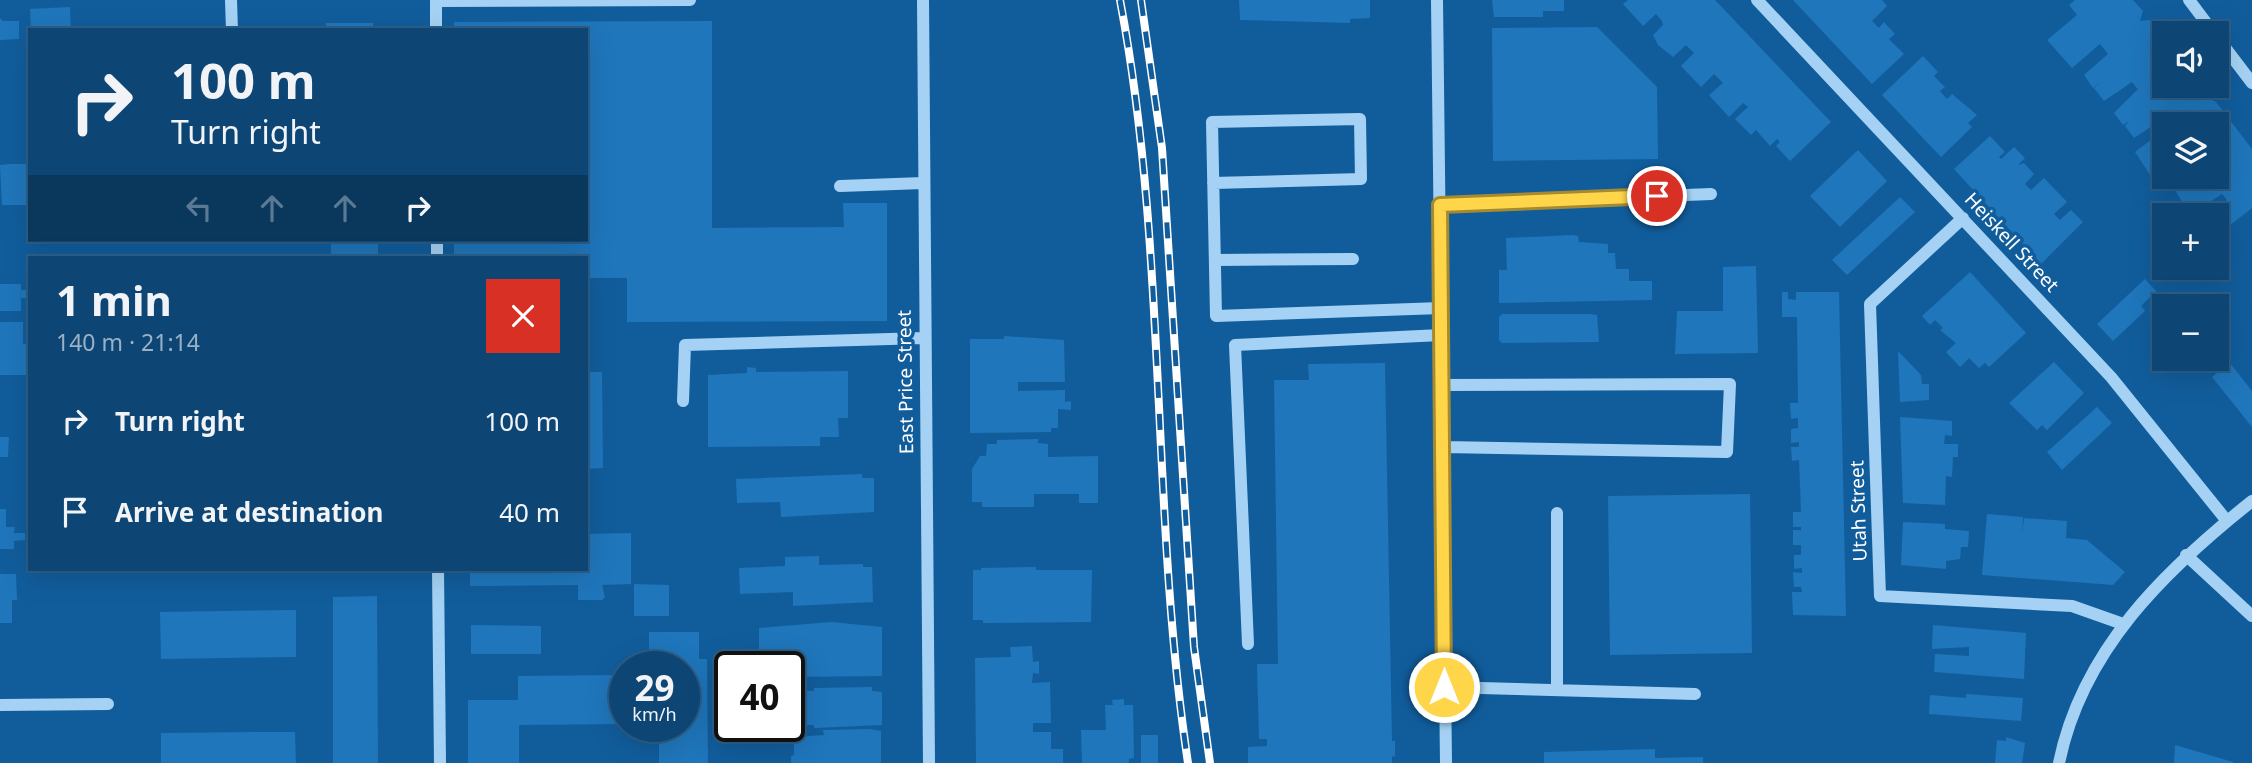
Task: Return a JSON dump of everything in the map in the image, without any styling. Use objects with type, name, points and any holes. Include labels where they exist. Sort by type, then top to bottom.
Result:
[{"type":"street","points":[[231,0],[232,28]]},
{"type":"street","points":[[436,28],[436,0],[690,0]]},
{"type":"street","name":"East Price Street","points":[[923,0],[929,763]]},
{"type":"street","points":[[1437,0],[1446,763]]},
{"type":"street","name":"Heiskell Street","points":[[1757,0],[2111,377],[2227,521]]},
{"type":"street","points":[[2189,0],[2205,21]]},
{"type":"street","points":[[2229,52],[2252,83]]},
{"type":"street","points":[[1213,183],[1361,179],[1360,119],[1212,122],[1213,183],[1216,316],[1441,308]]},
{"type":"street","points":[[840,186],[923,183]]},
{"type":"street","points":[[1440,205],[1711,194]]},
{"type":"street","name":"Utah Street","points":[[1963,218],[1870,304],[1880,596],[2072,606],[2123,624]]},
{"type":"street","points":[[1215,260],[1353,259]]},
{"type":"street","points":[[1248,644],[1235,345],[1441,335]]},
{"type":"street","points":[[683,401],[685,345],[924,338]]},
{"type":"street","points":[[1443,385],[1730,384],[1727,452],[1444,447]]},
{"type":"street","points":[[2059,763],[2074,710],[2089,678],[2123,624],[2186,555],[2252,501]]},
{"type":"street","points":[[1557,513],[1557,689]]},
{"type":"street","points":[[2186,555],[2252,616]]},
{"type":"street","points":[[438,571],[440,763]]},
{"type":"street","points":[[1444,687],[1695,694]]},
{"type":"street","points":[[0,705],[108,704]]},
{"type":"building","points":[[1239,0],[1370,0],[1370,18],[1350,19],[1350,23],[1240,20]]},
{"type":"building","points":[[1492,0],[1564,0],[1564,11],[1543,11],[1543,17],[1494,17]]},
{"type":"building","points":[[1628,0],[1715,0],[1831,122],[1790,161],[1776,146],[1780,142],[1777,139],[1770,146],[1756,130],[1751,135],[1735,119],[1748,107],[1743,103],[1729,117],[1709,95],[1723,83],[1714,74],[1701,87],[1681,66],[1694,53],[1686,45],[1673,57],[1658,45],[1653,35],[1663,25],[1662,21],[1656,14],[1643,26],[1623,4]]},
{"type":"building","points":[[1793,0],[1882,0],[1887,6],[1872,21],[1879,28],[1884,22],[1895,34],[1889,39],[1904,54],[1872,84]]},
{"type":"building","points":[[2075,0],[2133,0],[2143,11],[2140,21],[2149,20],[2152,24],[2152,98],[2208,98],[2216,102],[2224,112],[2152,112],[2152,126],[2134,138],[2125,126],[2129,121],[2123,125],[2114,113],[2138,89],[2132,82],[2104,101],[2094,88],[2101,82],[2093,88],[2084,75],[2108,54],[2100,44],[2072,68],[2047,40],[2077,15],[2069,5]]},
{"type":"building","points":[[70,7],[71,28],[31,28],[30,9]]},
{"type":"building","points":[[0,18],[3,21],[19,21],[19,39],[0,40]]},
{"type":"building","points":[[712,21],[712,228],[844,227],[843,203],[887,203],[887,321],[627,322],[627,278],[588,278],[588,256],[454,256],[454,242],[588,242],[588,28],[454,28],[454,22]]},
{"type":"building","points":[[326,23],[373,23],[373,28],[326,28]]},
{"type":"building","points":[[1597,27],[1657,87],[1658,159],[1493,161],[1492,28]]},
{"type":"building","points":[[1923,56],[1938,72],[1934,76],[1945,87],[1940,91],[1947,99],[1952,94],[1977,115],[1968,123],[1972,127],[1941,157],[1882,95]]},
{"type":"building","points":[[2229,119],[2252,149],[2252,208],[2229,226],[2229,203],[2223,203],[2227,200],[2222,194],[2208,203],[2183,203],[2174,189],[2229,189]]},
{"type":"building","points":[[1990,136],[2005,152],[1999,157],[2001,159],[2014,147],[2025,158],[2018,165],[2024,163],[2034,174],[2025,184],[2031,190],[2044,178],[2067,202],[2054,214],[2060,220],[2071,210],[2083,222],[2041,264],[1954,169]]},
{"type":"building","points":[[2152,139],[2152,178],[2135,152]]},
{"type":"building","points":[[1858,150],[1887,181],[1840,227],[1810,196]]},
{"type":"building","points":[[28,164],[28,205],[2,205],[0,165]]},
{"type":"building","points":[[1900,197],[1915,212],[1847,275],[1832,260]]},
{"type":"building","points":[[1578,236],[1579,242],[1608,244],[1608,253],[1615,253],[1616,269],[1629,269],[1629,281],[1652,281],[1652,300],[1499,303],[1499,270],[1507,270],[1506,238]]},
{"type":"building","points":[[331,242],[378,242],[378,256],[331,256]]},
{"type":"building","points":[[1756,266],[1758,353],[1675,354],[1677,311],[1723,311],[1723,267]]},
{"type":"building","points":[[1970,272],[2026,333],[1989,367],[1985,363],[1979,368],[1969,358],[1960,367],[1946,352],[1956,343],[1940,330],[1943,328],[1935,320],[1930,325],[1922,316]]},
{"type":"building","points":[[2145,279],[2156,291],[2141,306],[2145,311],[2113,341],[2097,324]]},
{"type":"building","points":[[0,284],[21,284],[21,290],[28,290],[28,298],[21,298],[21,311],[0,311]]},
{"type":"building","points":[[1782,292],[1788,292],[1788,299],[1796,300],[1796,292],[1839,292],[1846,616],[1793,615],[1792,592],[1802,592],[1801,587],[1794,587],[1793,572],[1802,573],[1802,568],[1794,569],[1794,555],[1801,555],[1801,545],[1793,545],[1793,530],[1801,530],[1801,527],[1793,527],[1793,512],[1801,512],[1799,460],[1792,461],[1791,447],[1799,447],[1799,442],[1791,443],[1791,429],[1798,428],[1798,418],[1791,419],[1790,403],[1798,403],[1797,317],[1782,317]]},
{"type":"building","points":[[1502,314],[1597,315],[1599,342],[1502,343],[1499,340],[1499,317]]},
{"type":"building","points":[[0,322],[23,322],[23,344],[28,344],[28,375],[0,375]]},
{"type":"building","points":[[1004,336],[1064,340],[1065,382],[1018,382],[1018,391],[1065,390],[1065,402],[1071,401],[1071,410],[1058,409],[1058,428],[1051,428],[1051,432],[970,433],[970,339],[1004,339]]},
{"type":"building","points":[[1898,351],[1921,375],[1922,384],[1929,384],[1929,400],[1900,402]]},
{"type":"building","points":[[2054,362],[2084,393],[2047,430],[2042,425],[2037,430],[2009,403]]},
{"type":"building","points":[[1385,363],[1392,741],[1395,741],[1395,757],[1392,756],[1392,763],[1248,763],[1248,747],[1267,746],[1267,739],[1259,739],[1257,664],[1278,664],[1274,380],[1309,380],[1308,364]]},
{"type":"building","points":[[2229,364],[2252,391],[2252,427],[2212,377],[2220,371],[2229,371]]},
{"type":"building","points":[[747,367],[756,368],[756,372],[848,371],[848,418],[838,418],[839,437],[820,437],[820,446],[708,447],[708,375],[747,373]]},
{"type":"building","points":[[588,372],[602,372],[603,468],[588,469]]},
{"type":"building","points":[[2097,407],[2112,423],[2062,470],[2047,452]]},
{"type":"building","points":[[1900,417],[1952,421],[1952,436],[1945,435],[1944,444],[1958,444],[1958,457],[1953,457],[1952,477],[1946,476],[1945,505],[1903,503]]},
{"type":"building","points":[[0,437],[9,437],[8,457],[0,457]]},
{"type":"building","points":[[1038,439],[1038,443],[1048,444],[1048,457],[1098,456],[1098,503],[1079,503],[1079,494],[1034,494],[1034,507],[982,507],[982,502],[972,502],[972,469],[980,456],[986,456],[987,444],[997,444],[997,440]]},
{"type":"building","points":[[862,474],[862,478],[874,478],[874,512],[781,517],[780,502],[737,503],[736,479]]},
{"type":"building","points":[[1750,494],[1752,653],[1610,655],[1608,496]]},
{"type":"building","points":[[0,509],[6,509],[6,527],[15,527],[14,533],[25,533],[25,540],[14,541],[14,549],[0,549]]},
{"type":"building","points":[[1987,514],[2023,517],[2022,534],[2024,518],[2067,521],[2066,538],[2087,540],[2125,572],[2113,585],[1982,575]]},
{"type":"building","points":[[1903,522],[1945,524],[1945,529],[1969,531],[1968,547],[1961,547],[1960,559],[1946,561],[1946,569],[1901,565]]},
{"type":"building","points":[[631,533],[631,584],[602,585],[605,597],[602,600],[578,600],[578,585],[470,586],[470,571],[588,571],[588,534]]},
{"type":"building","points":[[819,556],[819,565],[863,564],[863,567],[872,567],[873,602],[793,606],[793,592],[740,594],[739,568],[785,566],[785,557]]},
{"type":"building","points":[[1036,567],[1036,570],[1092,570],[1091,622],[983,623],[983,620],[973,620],[973,570]]},
{"type":"building","points":[[0,574],[16,574],[17,600],[12,600],[12,623],[0,623]]},
{"type":"building","points":[[634,584],[669,585],[669,616],[634,616]]},
{"type":"building","points":[[377,596],[378,763],[333,763],[333,597]]},
{"type":"building","points":[[296,610],[296,657],[161,659],[160,612]]},
{"type":"building","points":[[831,622],[882,627],[882,676],[805,677],[805,651],[759,651],[759,628]]},
{"type":"building","points":[[471,625],[541,626],[541,654],[471,654]]},
{"type":"building","points":[[1933,625],[2026,633],[2024,679],[1934,672],[1935,654],[1969,656],[1969,647],[1932,649]]},
{"type":"building","points":[[649,632],[699,632],[699,651],[649,651]]},
{"type":"building","points":[[1032,646],[1033,662],[1039,661],[1039,674],[1033,673],[1032,683],[1050,682],[1051,723],[1033,723],[1033,732],[1051,732],[1051,749],[1063,749],[1063,763],[976,763],[975,658],[1011,657],[1010,647]]},
{"type":"building","points":[[700,659],[707,659],[708,763],[659,763],[659,742],[700,742]]},
{"type":"building","points":[[609,675],[609,724],[519,725],[519,763],[468,763],[468,700],[518,700],[518,676]]},
{"type":"building","points":[[872,687],[872,691],[882,692],[882,725],[814,728],[814,725],[805,725],[805,691],[814,691],[814,688]]},
{"type":"building","points":[[1966,694],[2023,698],[2021,721],[1929,714],[1930,695],[1966,698]]},
{"type":"building","points":[[1124,699],[1124,705],[1133,705],[1134,758],[1129,759],[1129,763],[1082,763],[1081,730],[1106,730],[1105,705],[1113,705],[1112,700]]},
{"type":"building","points":[[823,730],[881,731],[881,763],[791,763],[794,742],[805,742],[805,736],[824,735]]},
{"type":"building","points":[[295,732],[296,763],[161,763],[161,733]]},
{"type":"building","points":[[1141,735],[1158,735],[1158,763],[1141,763]]},
{"type":"building","points":[[2006,737],[2025,743],[2022,763],[1995,763],[1997,740],[2006,741]]},
{"type":"building","points":[[2175,745],[2233,762],[2233,763],[2174,763]]},
{"type":"building","points":[[1655,749],[1655,758],[1703,757],[1703,763],[1544,763],[1544,752]]},
{"type":"railway","points":[[1120,0],[1146,190],[1168,572],[1188,763]]},
{"type":"railway","points":[[1141,0],[1162,148],[1194,647],[1210,763]]},
{"type":"route","points":[[1444,687],[1440,205],[1657,196]]}]
